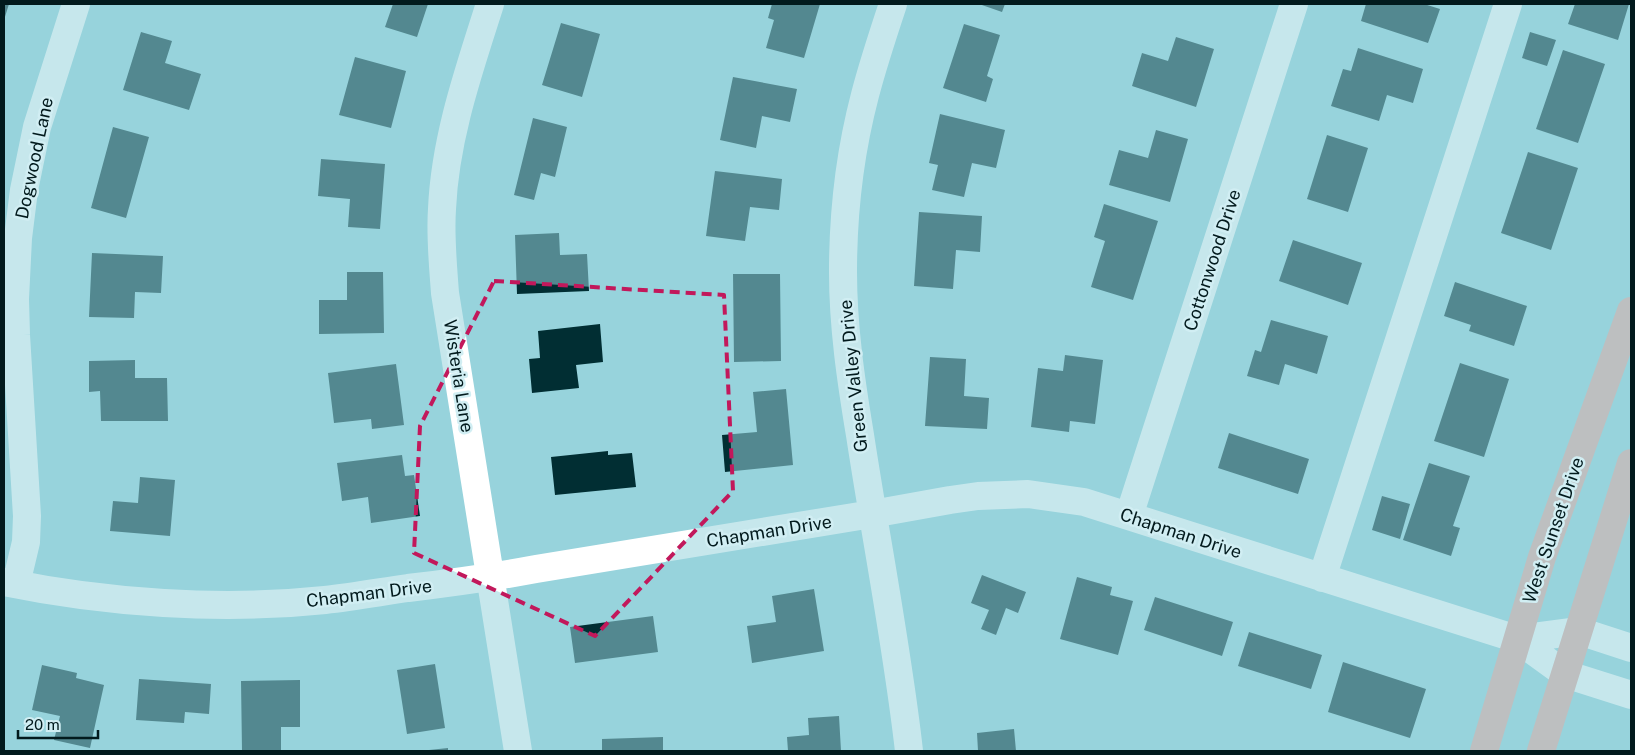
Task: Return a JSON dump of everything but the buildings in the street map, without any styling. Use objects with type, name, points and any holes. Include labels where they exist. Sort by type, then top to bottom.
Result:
[{"type":"main road","name":"West Sunset Drive","points":[[1484,751],[1542,557],[1631,311]]},
{"type":"main road","points":[[1541,751],[1631,463]]},
{"type":"street","name":"Dogwood Lane","points":[[10,583],[26,542],[27,516],[16,335],[15,299],[18,238],[24,190],[37,127],[76,4]]},
{"type":"street","name":"Wisteria Lane","points":[[490,4],[453,131],[442,209],[442,228],[445,293],[518,751]]},
{"type":"street","name":"Green Valley Drive","points":[[893,4],[864,96],[849,178],[843,271],[849,370],[863,465],[902,694],[909,751]]},
{"type":"street","name":"Cottonwood Drive","points":[[1129,516],[1294,4]]},
{"type":"street","points":[[1322,578],[1508,4]]},
{"type":"street","name":"Chapman Drive","points":[[10,583],[59,592],[185,603],[255,604],[324,600],[491,577],[950,500],[978,496],[1028,494],[1084,502],[1517,639],[1566,674],[1631,695]]},
{"type":"street","name":"Chapman Drive","points":[[1517,639],[1578,631],[1631,648]]},
{"type":"highlighted area","points":[[494,281],[724,295],[733,491],[595,636],[414,553],[420,426]]}]
